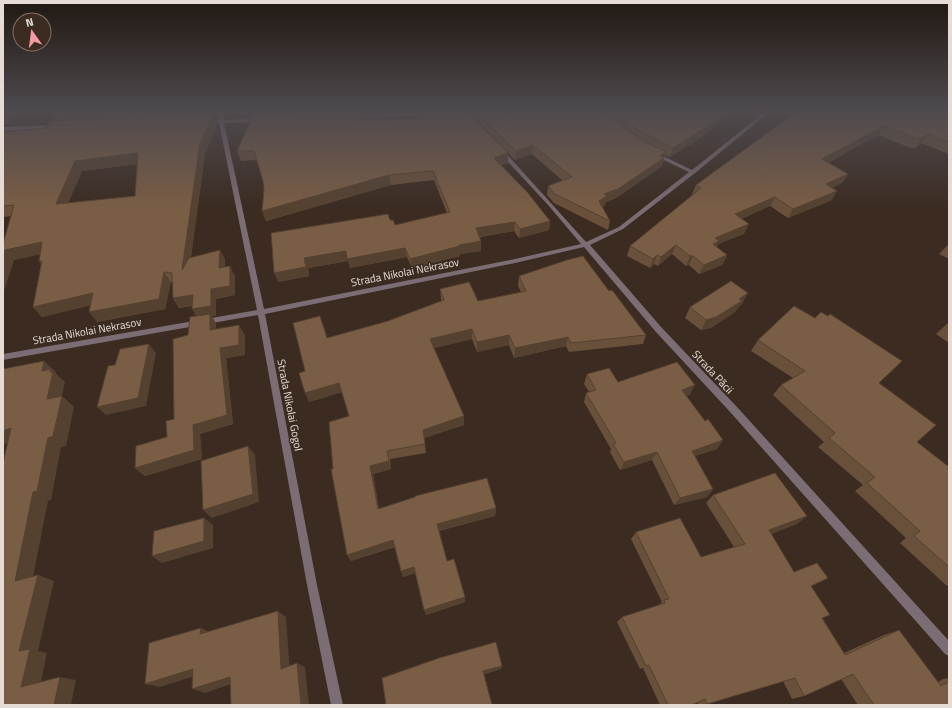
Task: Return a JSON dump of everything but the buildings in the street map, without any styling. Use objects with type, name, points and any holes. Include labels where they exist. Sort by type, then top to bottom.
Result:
[{"type":"street","name":"Strada Nikolai Gogol","points":[[222,143],[261,312],[312,585],[337,705]]},
{"type":"street","name":"Strada Nikolai Nekrasov","points":[[3,357],[261,312],[515,261],[584,245],[621,228],[729,143]]},
{"type":"street","name":"Strada Păcii","points":[[497,146],[659,330],[734,410],[949,650]]},
{"type":"street","points":[[648,150],[693,172]]}]
